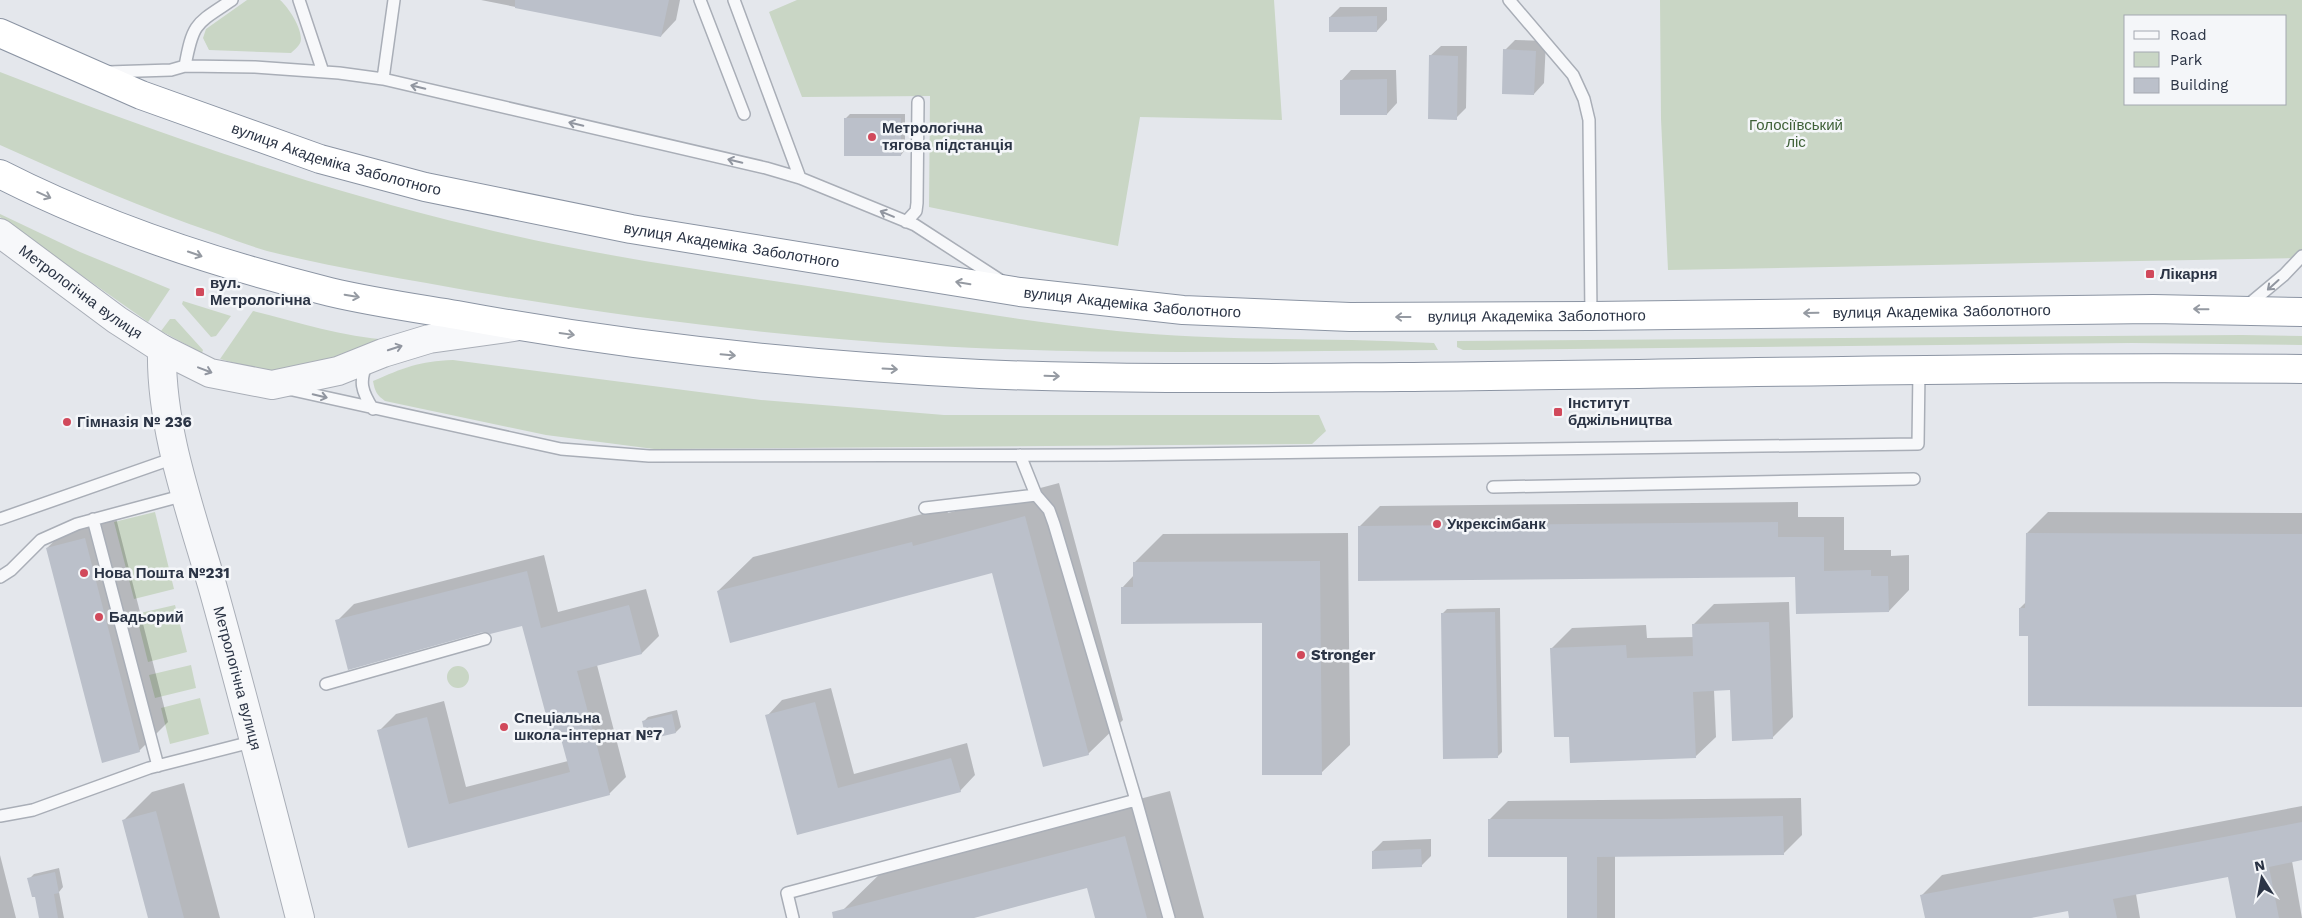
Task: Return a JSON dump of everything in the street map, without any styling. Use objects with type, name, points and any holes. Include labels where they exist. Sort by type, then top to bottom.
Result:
[{"type":"highway","name":"вулиця Академіка Заболотного","points":[[0,33],[141,95],[320,159],[425,187],[631,229],[1020,292],[1183,310],[1350,317],[2153,309],[2302,312]]},
{"type":"highway","points":[[0,174],[103,221],[226,263],[335,293],[518,327],[690,352],[862,367],[1004,375],[1113,378],[1919,370],[2302,369]]},
{"type":"street","name":"Метрологічна вулиця","points":[[4,244],[52,272],[117,320],[162,349],[210,373],[272,385],[338,371],[370,358],[429,339],[518,327]]},
{"type":"street","name":"Метрологічна вулиця","points":[[162,349],[163,392],[177,457],[255,741],[300,918]]},
{"type":"lane","points":[[185,66],[190,37],[200,22],[232,0]]},
{"type":"lane","points":[[299,0],[323,72]]},
{"type":"lane","points":[[383,79],[394,0]]},
{"type":"lane","points":[[700,0],[744,114]]},
{"type":"lane","points":[[734,0],[800,178]]},
{"type":"lane","points":[[1509,0],[1574,75],[1584,99],[1589,120],[1592,316]]},
{"type":"lane","points":[[90,73],[170,70],[185,66],[256,67],[383,79],[756,166],[800,178],[915,225],[1020,292]]},
{"type":"lane","points":[[906,222],[916,211],[918,203],[918,102]]},
{"type":"lane","points":[[2240,310],[2260,297],[2302,256]]},
{"type":"lane","points":[[370,358],[363,371],[361,382],[365,396],[373,409]]},
{"type":"lane","points":[[272,385],[373,409],[562,449],[649,456],[1020,455],[1918,444],[1919,370]]},
{"type":"lane","points":[[1020,455],[1036,495],[1049,510],[1054,524],[1169,918]]},
{"type":"lane","points":[[0,519],[177,457]]},
{"type":"lane","points":[[1493,487],[1914,479]]},
{"type":"lane","points":[[0,577],[11,570],[41,540],[77,524],[187,494]]},
{"type":"lane","points":[[925,508],[1036,495]]},
{"type":"lane","points":[[94,519],[158,766]]},
{"type":"lane","points":[[326,684],[485,640]]},
{"type":"lane","points":[[0,816],[33,810],[158,766],[255,741]]},
{"type":"lane","points":[[793,918],[787,893],[1136,800]]},
{"type":"green space","points":[[247,0],[280,0],[287,8],[297,23],[301,39],[299,45],[291,53],[209,50],[203,38],[206,29]]},
{"type":"green space","points":[[797,0],[1274,0],[1282,120],[1140,117],[1118,246],[929,207],[930,96],[802,97],[769,12]]},
{"type":"green space","name":"Голосіївський ліс","points":[[1660,0],[2302,0],[2302,258],[1668,270],[1661,119]]},
{"type":"green space","points":[[0,72],[177,138],[356,195],[416,212],[523,238],[615,256],[982,313],[1117,331],[1196,337],[1434,343],[1438,350],[1051,351],[866,341],[754,331],[587,310],[345,268],[248,245],[162,214],[0,145]]},
{"type":"green space","points":[[0,214],[80,252],[170,289],[148,322],[10,225],[0,217]]},
{"type":"green space","points":[[183,301],[231,316],[216,336],[211,337],[182,304]]},
{"type":"green space","points":[[253,311],[355,336],[389,340],[336,362],[279,372],[253,368],[220,359]]},
{"type":"green space","points":[[170,319],[175,319],[203,350],[202,353],[161,331]]},
{"type":"green space","points":[[2302,336],[2302,345],[2132,343],[1488,350],[1463,350],[1457,347],[1457,341]]},
{"type":"green space","points":[[453,360],[761,400],[944,415],[1319,415],[1326,431],[1312,444],[654,449],[546,435],[385,401],[376,391],[373,381],[393,372],[421,364]]},
{"type":"green space","points":[[155,512],[174,589],[134,599],[114,522]]},
{"type":"green space","points":[[175,605],[187,652],[148,662],[136,614]]},
{"type":"green space","points":[[191,665],[196,688],[155,698],[149,675]]},
{"type":"green space","points":[[454,666],[462,666],[469,673],[469,681],[462,688],[454,688],[447,681],[447,673]]},
{"type":"green space","points":[[200,698],[209,734],[170,744],[161,708]]},
{"type":"building","points":[[515,0],[669,0],[661,37],[515,8]]},
{"type":"building","points":[[1377,16],[1377,32],[1329,32],[1329,17]]},
{"type":"building","points":[[1503,49],[1536,51],[1534,95],[1502,94]]},
{"type":"building","points":[[1429,55],[1458,56],[1457,120],[1428,119]]},
{"type":"building","points":[[1387,79],[1387,115],[1340,115],[1340,80]]},
{"type":"building","name":"Метрологічна тягова підстанція","points":[[844,118],[901,118],[901,156],[844,156]]},
{"type":"building","points":[[1025,516],[1089,755],[1043,767],[992,573],[730,643],[717,591],[912,542],[913,546]]},
{"type":"building","points":[[1778,522],[1778,537],[1824,537],[1824,571],[1871,570],[1871,576],[1888,576],[1889,612],[1796,614],[1795,577],[1358,581],[1358,526]]},
{"type":"building","points":[[2026,533],[2302,534],[2302,707],[2028,706],[2028,636],[2019,636],[2019,608],[2025,608]]},
{"type":"building","points":[[85,538],[140,752],[102,763],[46,548]]},
{"type":"building","points":[[1320,561],[1322,775],[1262,775],[1262,623],[1121,624],[1121,587],[1133,587],[1133,562]]},
{"type":"building","points":[[527,571],[541,628],[629,605],[642,654],[577,671],[610,795],[408,848],[377,730],[427,717],[449,804],[570,772],[561,739],[553,741],[522,626],[490,634],[483,632],[348,670],[335,620]]},
{"type":"building","points":[[1495,612],[1498,758],[1443,759],[1441,613]]},
{"type":"building","points":[[1769,622],[1773,739],[1732,741],[1730,690],[1693,692],[1696,758],[1570,763],[1569,737],[1554,737],[1550,648],[1626,645],[1627,658],[1693,656],[1692,624]]},
{"type":"building","points":[[815,702],[838,788],[951,758],[961,792],[797,835],[765,715]]},
{"type":"building","points":[[672,714],[676,733],[646,740],[642,721]]},
{"type":"building","points":[[156,811],[184,918],[148,918],[122,820]]},
{"type":"building","points":[[1783,816],[1784,855],[1597,857],[1597,918],[1567,918],[1567,857],[1488,857],[1488,819],[1660,819]]},
{"type":"building","points":[[2302,822],[2302,860],[2269,867],[2279,918],[2236,918],[2228,877],[2113,899],[2117,918],[2069,918],[2068,911],[2031,918],[1925,918],[1920,895]]},
{"type":"building","points":[[1125,836],[1147,918],[1095,918],[1087,888],[974,918],[833,918],[832,912]]},
{"type":"building","points":[[1421,849],[1422,867],[1372,869],[1372,851]]},
{"type":"building","points":[[55,872],[59,893],[54,894],[58,918],[39,918],[35,897],[32,897],[27,878]]},
{"type":"place","name":"Метрологічна тягова підстанція","points":[[872,137]]},
{"type":"place","name":"Лікарня","points":[[2150,274]]},
{"type":"place","name":"вул. Метрологічна","points":[[200,292]]},
{"type":"place","name":"Інститут бджільництва","points":[[1558,412]]},
{"type":"place","name":"Гімназія № 236","points":[[67,422]]},
{"type":"place","name":"Укрексімбанк","points":[[1437,524]]},
{"type":"place","name":"Нова Пошта №231","points":[[84,573]]},
{"type":"place","name":"Бадьорий","points":[[99,617]]},
{"type":"place","name":"Stronger","points":[[1301,655]]},
{"type":"place","name":"Спеціальна школа-інтернат №7","points":[[504,727]]}]
